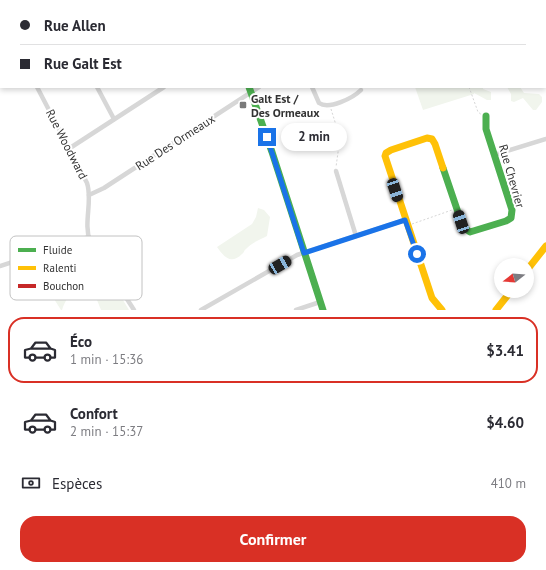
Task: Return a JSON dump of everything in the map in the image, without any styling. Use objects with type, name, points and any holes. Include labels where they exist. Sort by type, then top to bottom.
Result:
[{"type":"street","name":"Rue Woodward","points":[[39,88],[88,186],[89,236]]},
{"type":"street","points":[[98,88],[114,119]]},
{"type":"street","points":[[70,148],[162,88]]},
{"type":"street","points":[[312,88],[318,103],[324,106],[355,95],[361,90]]},
{"type":"street","points":[[250,90],[272,152],[304,253],[317,303],[323,310]]},
{"type":"street","name":"Rue Des Ormeaux","points":[[89,195],[104,188],[250,90]]},
{"type":"street","name":"Rue Chevrier","points":[[406,222],[386,160],[386,153],[390,150],[427,138],[432,139],[435,144],[463,227],[470,232],[506,222],[511,218],[512,210],[486,129],[486,116]]},
{"type":"street","points":[[494,155],[546,139]]},
{"type":"street","points":[[336,171],[356,236]]},
{"type":"street","points":[[201,310],[293,257],[356,236],[406,222],[432,298],[442,310]]},
{"type":"street","points":[[534,262],[546,248]]},
{"type":"street","points":[[0,266],[10,263]]},
{"type":"street","points":[[496,310],[505,298]]},
{"type":"street","name":"Rue Woodward","points":[[128,300],[134,310]]},
{"type":"street","points":[[296,310],[317,303]]},
{"type":"path","points":[[469,88],[478,112],[486,116]]},
{"type":"path","points":[[330,105],[340,138],[336,171]]},
{"type":"path","points":[[406,222],[457,209]]},
{"type":"shaded area","points":[[415,88],[483,88],[491,92],[491,100],[487,100],[474,93],[423,110]]},
{"type":"shaded area","points":[[508,88],[521,88],[524,93],[539,94],[542,97],[542,102],[536,110],[533,110],[523,98],[514,102],[511,101],[511,94]]},
{"type":"shaded area","points":[[258,208],[264,210],[270,217],[267,236],[256,241],[245,249],[243,254],[234,259],[225,257],[217,247],[252,224],[256,217]]},
{"type":"shaded area","points":[[55,300],[66,300],[61,310]]},
{"type":"shaded area","points":[[97,300],[123,300],[129,310],[101,310]]},
{"type":"traffic: fast","points":[[249,88],[272,152],[323,310]]},
{"type":"traffic: fast","points":[[443,168],[463,227],[470,232],[506,221],[511,218],[512,210],[486,129],[486,116]]},
{"type":"traffic: slow","points":[[442,310],[432,298],[385,156],[386,153],[391,150],[427,138],[432,139],[443,168]]},
{"type":"traffic: slow","points":[[534,261],[546,246]]},
{"type":"traffic: slow","points":[[496,310],[505,298]]},
{"type":"place","name":"Galt Est / Des Ormeaux","points":[[243,105]]},
{"type":"route","points":[[267,137],[304,253],[405,220],[417,254]]}]
